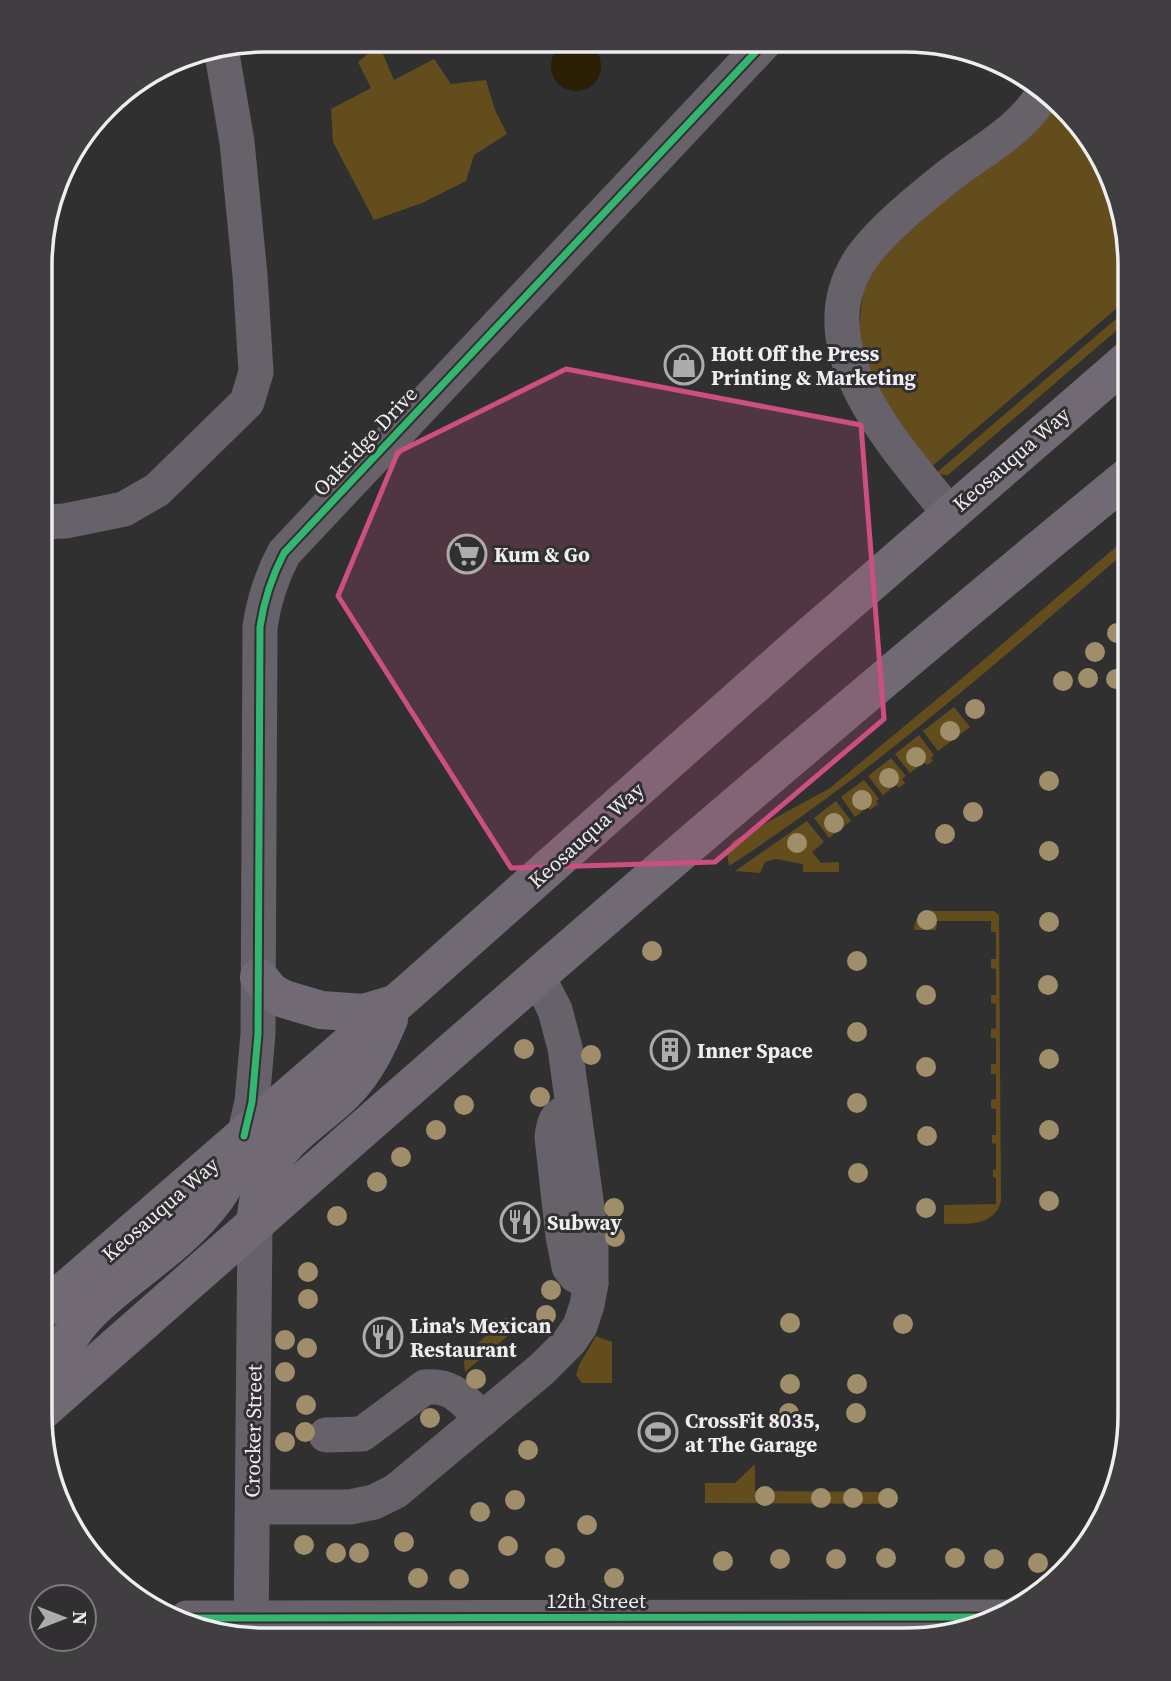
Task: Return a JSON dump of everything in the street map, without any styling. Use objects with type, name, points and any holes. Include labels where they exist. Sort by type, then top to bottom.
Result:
[{"type":"main road","name":"Keosauqua Way","points":[[52,1302],[396,1004],[949,513],[1118,368]]},
{"type":"main road","points":[[52,1402],[697,838],[1118,485]]},
{"type":"main road","points":[[259,977],[271,992],[284,999],[321,1010],[364,1013],[396,1004]]},
{"type":"main road","points":[[255,1224],[258,1199],[267,1171],[299,1131],[346,1091],[364,1070],[396,1004]]},
{"type":"main road","points":[[52,1373],[65,1343],[90,1312],[183,1233],[215,1199],[232,1170],[244,1136]]},
{"type":"street","name":"Oakridge Drive","points":[[244,1136],[256,1068],[259,977],[260,627],[264,599],[284,553],[756,52]]},
{"type":"street","points":[[52,522],[124,509],[157,490],[247,402],[256,372],[250,275],[237,142],[223,57]]},
{"type":"street","points":[[949,513],[867,404],[854,380],[844,349],[843,317],[848,288],[860,260],[876,239],[950,176],[1014,128],[1039,100]]},
{"type":"street","points":[[253,1507],[350,1507],[374,1502],[396,1491],[542,1369],[569,1342],[580,1326],[591,1283],[590,1236],[561,1029],[555,1010],[538,977]]},
{"type":"street","name":"Crocker Street","points":[[251,1627],[255,1224]]},
{"type":"street","points":[[326,1435],[362,1434],[425,1387],[436,1385],[448,1388],[483,1419]]},
{"type":"street","name":"12th Street","points":[[320,1628],[968,1619]]},
{"type":"highlighted area","points":[[566,369],[861,425],[884,719],[715,862],[511,868],[338,596],[398,452]]},
{"type":"shaded area","points":[[370,52],[383,54],[394,80],[434,59],[451,84],[486,80],[495,110],[507,134],[474,155],[466,181],[422,203],[374,220],[333,142],[331,109],[371,88],[358,62]]},
{"type":"shaded area","points":[[557,52],[595,52],[599,57],[599,75],[585,89],[567,89],[553,75],[551,66]]},
{"type":"shaded area","points":[[1049,109],[1083,147],[1097,171],[1107,197],[1118,252],[1118,307],[930,468],[872,384],[857,343],[863,293],[872,271],[886,252]]},
{"type":"shaded area","points":[[1118,317],[1118,329],[948,475],[935,474]]},
{"type":"shaded area","points":[[1118,545],[1118,558],[935,714],[834,793],[729,866],[727,853],[733,841],[830,788]]},
{"type":"shaded area","points":[[954,707],[970,727],[938,751],[923,731]]},
{"type":"shaded area","points":[[919,735],[934,755],[931,758],[933,761],[927,765],[924,762],[910,773],[895,754]]},
{"type":"shaded area","points":[[891,758],[906,776],[902,779],[905,783],[899,788],[896,785],[883,795],[868,776]]},
{"type":"shaded area","points":[[864,780],[879,799],[876,801],[878,804],[870,810],[868,807],[855,817],[841,797]]},
{"type":"shaded area","points":[[836,801],[851,821],[829,838],[814,818]]},
{"type":"shaded area","points":[[807,821],[824,842],[812,852],[821,863],[839,862],[839,872],[803,872],[803,864],[776,859],[765,862],[760,873],[735,871]]},
{"type":"shaded area","points":[[929,911],[994,911],[999,915],[1001,1201],[992,1216],[978,1222],[944,1224],[944,1205],[996,1204],[996,1178],[993,1177],[993,1170],[996,1169],[996,1144],[992,1143],[992,1135],[996,1135],[996,1109],[991,1108],[991,1100],[996,1099],[996,1074],[991,1074],[991,1064],[996,1064],[996,1038],[991,1038],[991,1029],[996,1028],[996,1004],[991,1003],[991,995],[996,995],[996,969],[991,968],[991,959],[996,959],[996,932],[991,932],[991,921],[937,921],[936,930],[914,930],[918,917]]},
{"type":"shaded area","points":[[506,1317],[510,1334],[465,1372],[467,1354]]},
{"type":"shaded area","points":[[596,1336],[612,1342],[612,1383],[582,1383],[576,1375]]},
{"type":"shaded area","points":[[755,1464],[755,1491],[893,1492],[893,1504],[705,1503],[705,1483],[735,1483]]},
{"type":"cycle path","points":[[244,1136],[252,1102],[258,1034],[260,627],[266,598],[279,562],[284,553],[756,52]]},
{"type":"cycle path","points":[[202,1618],[974,1617]]},
{"type":"place","name":"Hott Off the Press Printing & Marketing","points":[[684,365]]},
{"type":"place","name":"Kum & Go","points":[[467,554]]},
{"type":"place","name":"Inner Space","points":[[670,1050]]},
{"type":"place","name":"Subway","points":[[520,1222]]},
{"type":"place","name":"Lina's Mexican Restaurant","points":[[383,1337]]},
{"type":"place","name":"CrossFit 8035, at The Garage","points":[[658,1432]]}]
